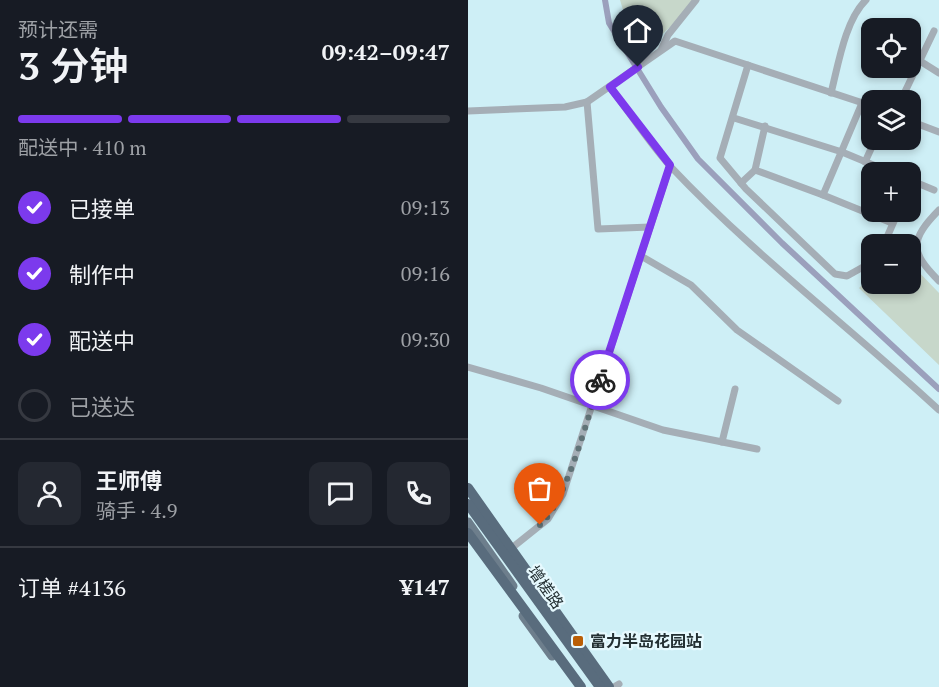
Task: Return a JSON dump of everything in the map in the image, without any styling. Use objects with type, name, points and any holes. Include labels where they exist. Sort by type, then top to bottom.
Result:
[{"type":"highway","points":[[468,488],[612,686]]},
{"type":"highway","name":"增槎路","points":[[468,504],[600,687]]},
{"type":"highway","points":[[468,533],[581,687]]},
{"type":"main road","points":[[468,496],[508,551],[516,571],[612,686]]},
{"type":"main road","name":"增槎路","points":[[468,512],[516,571],[595,687]]},
{"type":"main road","name":"增槎路","points":[[468,522],[588,687]]},
{"type":"main road","points":[[468,541],[576,687]]},
{"type":"main road","points":[[526,604],[532,629]]},
{"type":"street","points":[[661,50],[668,35],[696,0]]},
{"type":"street","points":[[831,93],[845,39],[861,5],[866,0]]},
{"type":"street","points":[[921,59],[934,31]]},
{"type":"street","points":[[468,111],[566,107],[587,102],[675,40],[861,103]]},
{"type":"street","points":[[921,62],[939,73]]},
{"type":"street","points":[[748,65],[734,118],[720,158],[741,183],[835,274],[847,276],[861,268]]},
{"type":"street","points":[[610,87],[670,165],[741,236],[870,346],[939,411]]},
{"type":"street","points":[[587,102],[598,230],[650,227]]},
{"type":"street","points":[[823,195],[861,105]]},
{"type":"street","points":[[734,118],[765,126],[866,162],[871,150]]},
{"type":"street","points":[[921,125],[939,132]]},
{"type":"street","points":[[741,183],[755,170],[765,126]]},
{"type":"street","points":[[508,551],[548,519],[563,494],[670,165]]},
{"type":"street","points":[[755,170],[892,223],[888,234]]},
{"type":"street","points":[[921,186],[934,190]]},
{"type":"street","points":[[939,210],[920,230],[916,246],[920,261],[939,280]]},
{"type":"street","points":[[641,256],[683,279],[737,330],[838,401]]},
{"type":"street","points":[[468,367],[592,405],[663,430],[758,449]]},
{"type":"street","points":[[722,441],[735,389]]},
{"type":"green space","points":[[620,0],[699,0],[638,57]]},
{"type":"green space","points":[[921,274],[939,293],[939,365],[865,294],[921,294]]},
{"type":"waterway","points":[[605,0],[609,23],[661,107],[698,159],[782,243],[939,389]]},
{"type":"way so far","points":[[540,525],[551,515],[563,494],[600,380]]},
{"type":"place","name":"富力半岛花园站","points":[[578,641]]},
{"type":"route","points":[[600,380],[670,165],[610,87],[638,67]]}]
